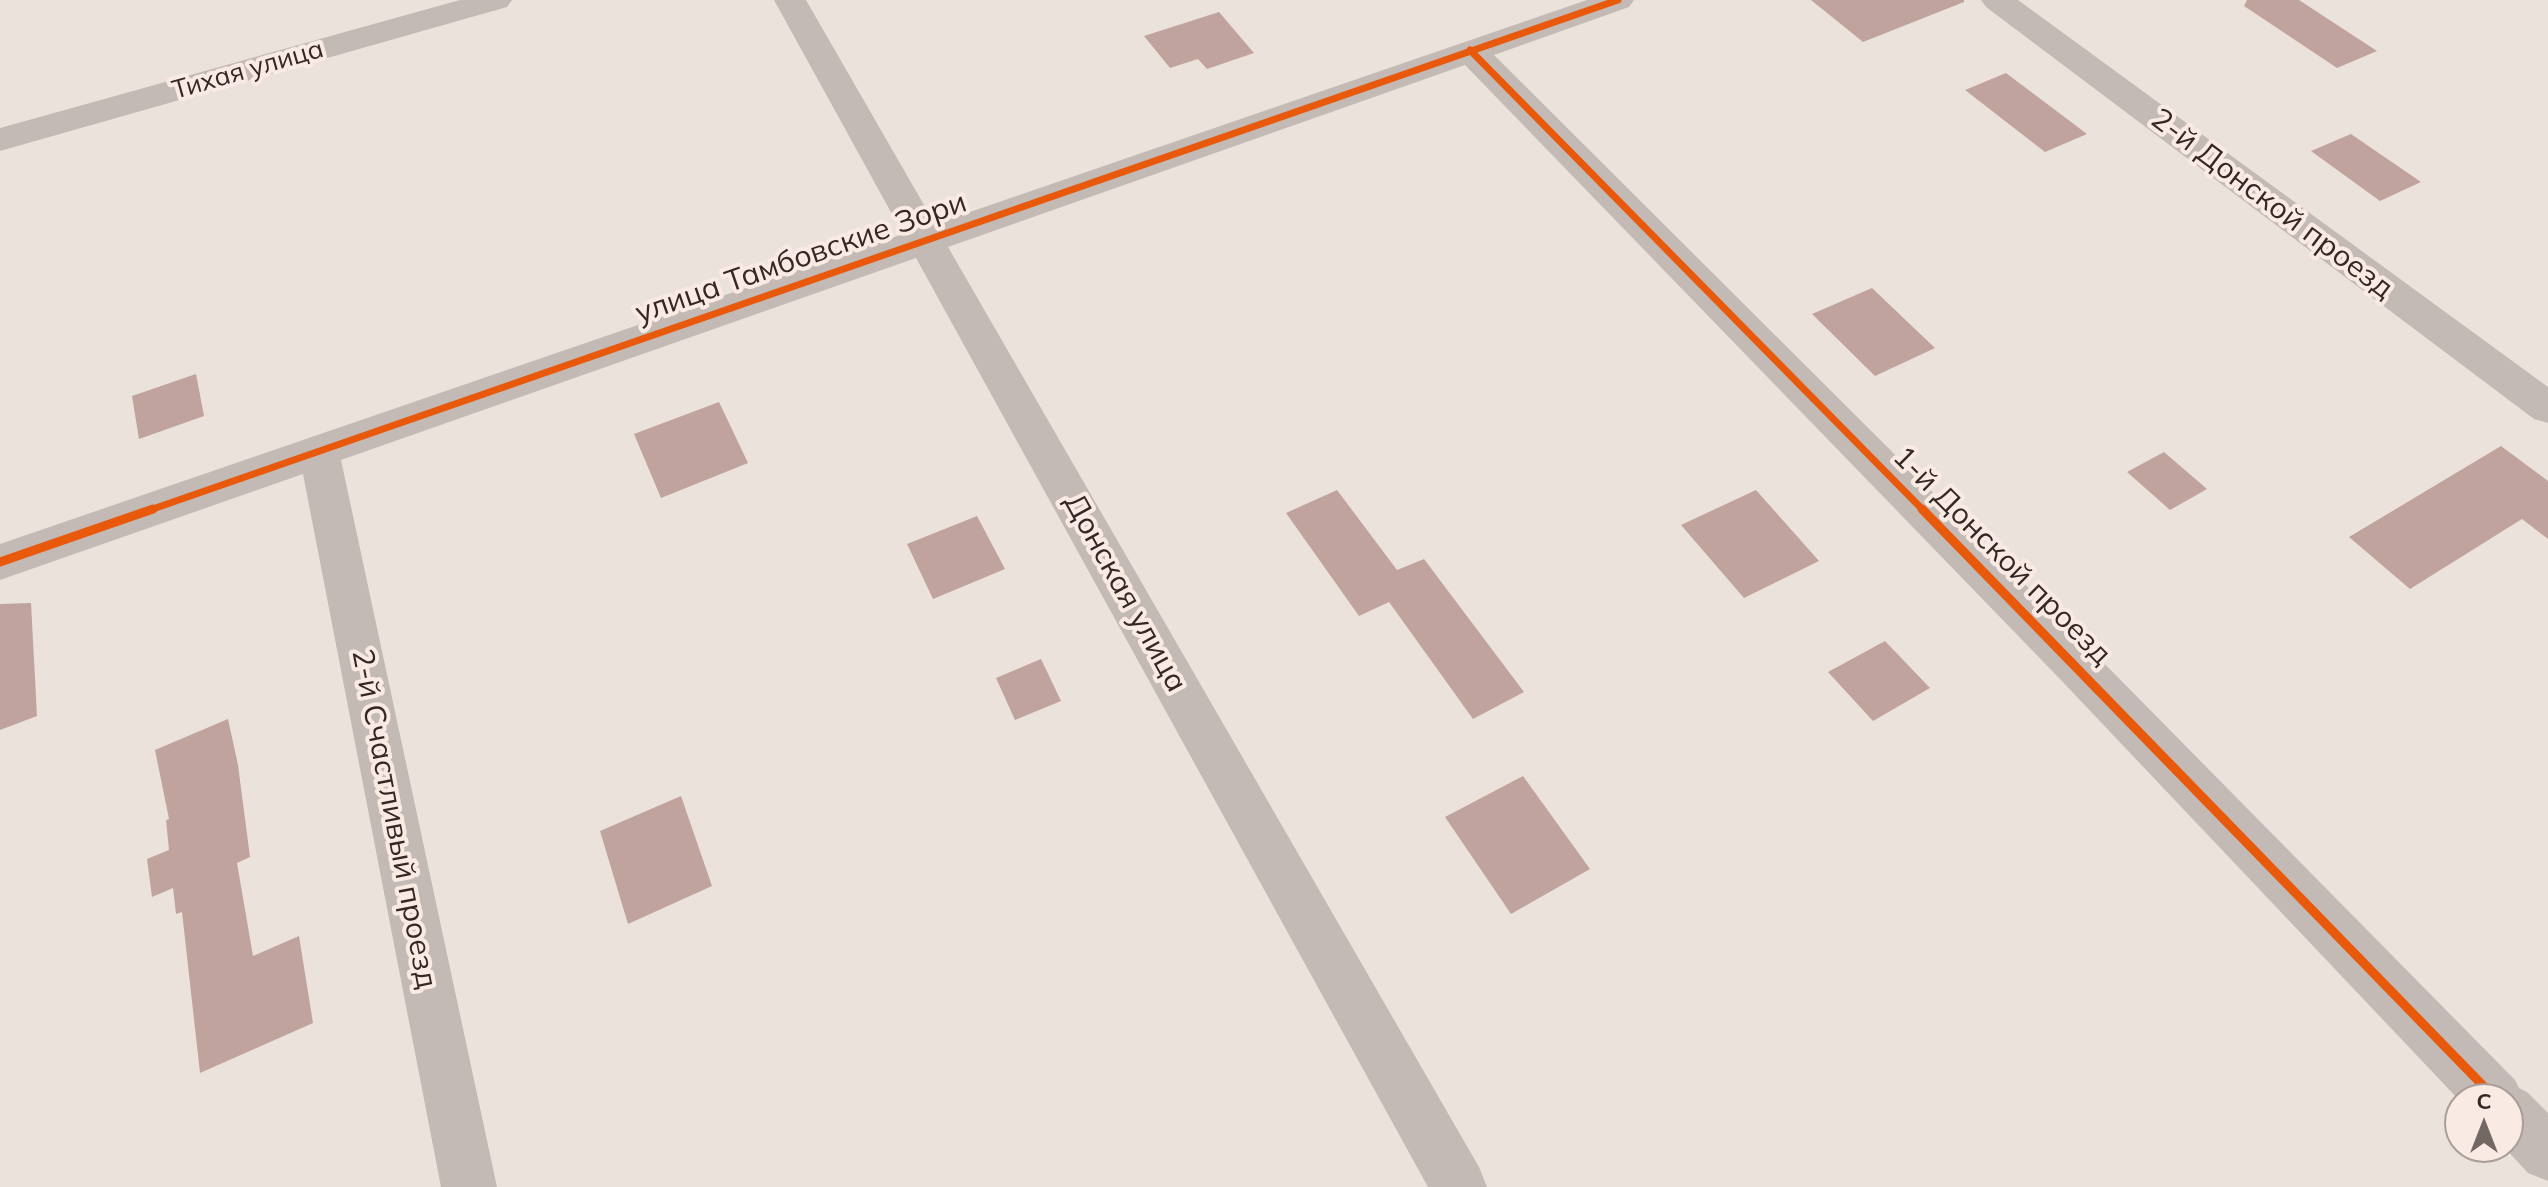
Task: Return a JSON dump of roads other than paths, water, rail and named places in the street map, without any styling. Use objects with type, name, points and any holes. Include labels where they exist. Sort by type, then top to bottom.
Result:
[{"type":"street","name":"Тихая улица","points":[[0,140],[496,0]]},
{"type":"street","name":"Донская улица","points":[[790,0],[1459,1187]]},
{"type":"street","name":"улица Тамбовские Зори","points":[[0,562],[1618,0]]},
{"type":"street","name":"2-й Донской проезд","points":[[1997,0],[2548,408]]},
{"type":"street","name":"1-й Донской проезд","points":[[1470,50],[2075,664],[2481,1083]]},
{"type":"street","name":"2-й Счастливый проезд","points":[[319,452],[469,1187]]},
{"type":"street","points":[[2524,1128],[2548,1153]]}]
